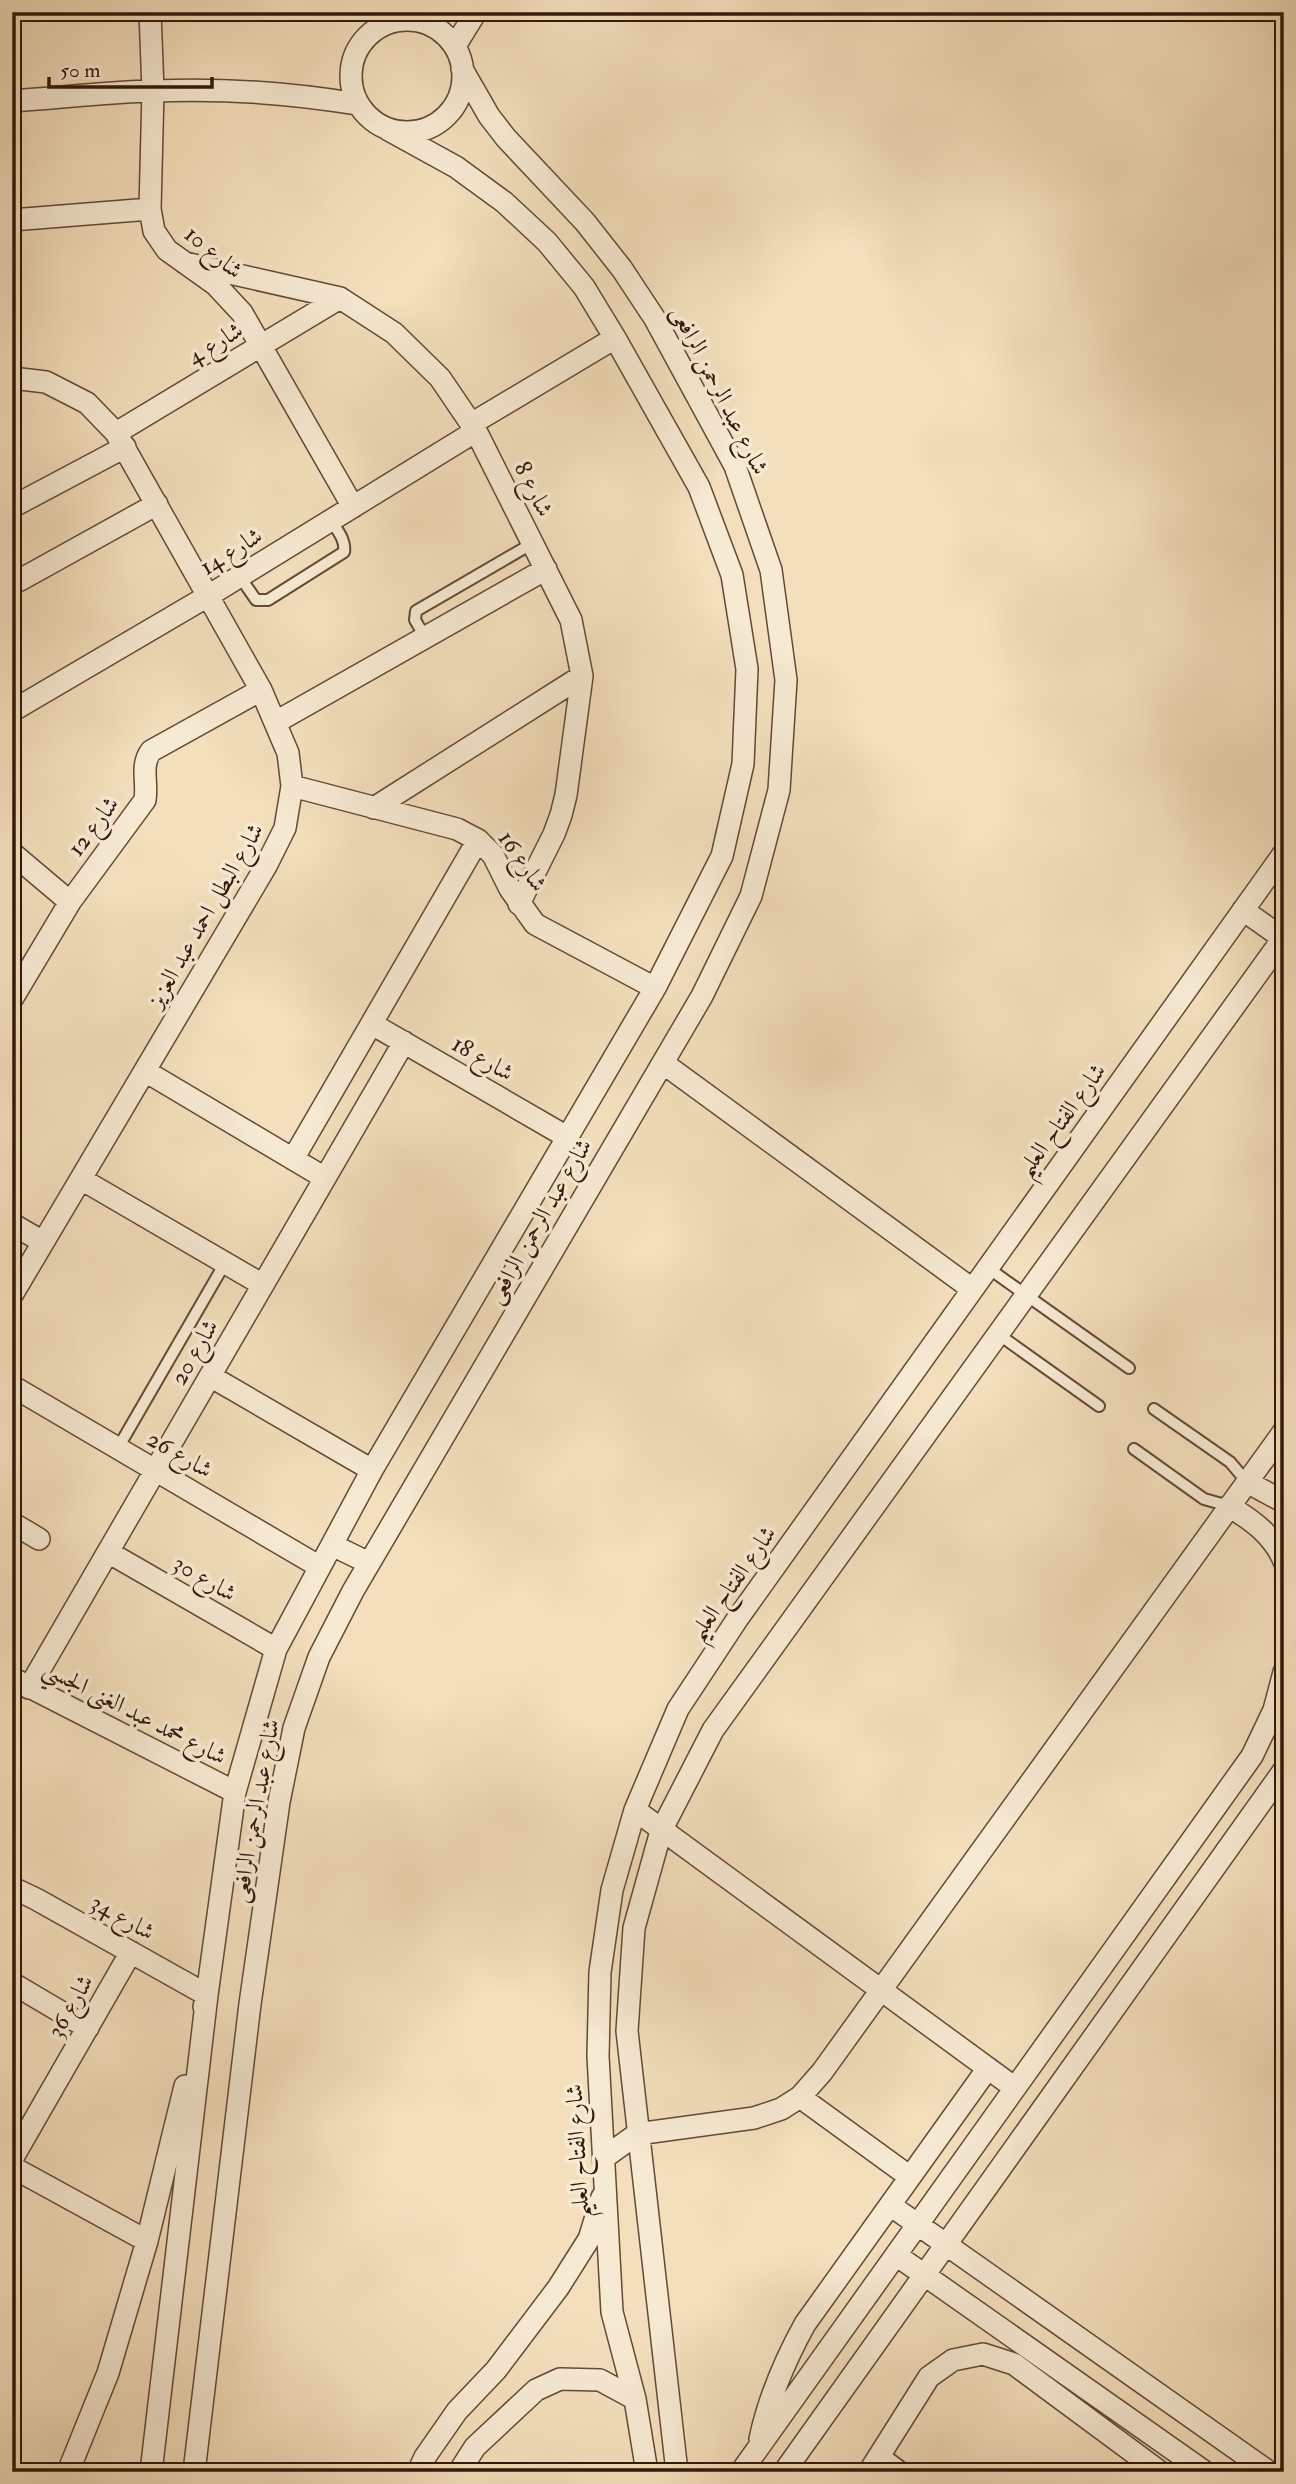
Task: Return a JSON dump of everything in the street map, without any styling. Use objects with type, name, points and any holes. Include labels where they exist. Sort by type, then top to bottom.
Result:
[{"type":"street","name":"شارع 10","points":[[150,12],[153,91],[150,209],[154,231],[167,250],[216,285],[242,313],[353,507]]},
{"type":"street","points":[[455,46],[476,12]]},
{"type":"street","points":[[415,20],[430,24],[444,33],[455,46],[462,69],[462,85],[457,101],[448,115],[435,125],[403,133],[387,129],[370,119],[357,104],[351,86],[351,67],[368,23],[415,20]]},
{"type":"street","name":"شارع عبد الرحمن الرافعى","points":[[194,2472],[248,2017],[279,1802],[294,1728],[319,1657],[369,1563],[702,996],[751,897],[779,790],[786,680],[771,570],[735,466],[655,319],[622,269],[585,222],[506,138],[489,116],[462,69]]},
{"type":"street","points":[[12,102],[153,91],[238,91],[357,104]]},
{"type":"street","name":"شارع عبد الرحمن الرافعى","points":[[151,2472],[207,1995],[235,1792],[276,1649],[372,1470],[655,988],[722,856],[743,764],[747,669],[732,575],[699,486],[584,288],[547,242],[504,201],[456,167],[387,129]]},
{"type":"street","points":[[12,220],[150,209]]},
{"type":"street","name":"شارع 8","points":[[185,263],[340,298],[394,333],[440,378],[473,428],[533,543],[571,620],[582,676],[561,815],[519,904]]},
{"type":"street","name":"شارع 4","points":[[12,507],[121,440],[261,345],[340,298]]},
{"type":"street","name":"شارع 14","points":[[12,711],[240,577],[615,338]]},
{"type":"street","name":"شارع البطل احمد عبد العزيز","points":[[12,378],[47,382],[87,403],[121,440],[261,690],[288,753],[292,786],[285,828],[266,866],[12,1295]]},
{"type":"street","points":[[12,582],[157,504]]},
{"type":"street","points":[[276,722],[546,569]]},
{"type":"street","points":[[374,808],[582,676]]},
{"type":"street","name":"شارع 12","points":[[12,999],[69,902],[145,800],[147,788],[143,766],[151,751],[261,690]]},
{"type":"street","name":"شارع 16","points":[[292,786],[457,829],[478,840],[492,855],[519,904],[535,924],[655,988]]},
{"type":"street","points":[[293,1159],[478,840]]},
{"type":"street","points":[[12,853],[69,902]]},
{"type":"street","name":"شارع الفتاح العليم","points":[[647,2472],[635,2399],[612,2312],[598,2056],[600,1972],[612,1890],[635,1810],[678,1709],[737,1618],[1284,853]]},
{"type":"street","points":[[677,2472],[627,2031],[634,1928],[661,1830],[713,1730],[1284,938],[1243,909]]},
{"type":"street","name":"شارع 18","points":[[372,1024],[568,1137]]},
{"type":"street","name":"شارع 20","points":[[21,1683],[108,1552],[404,1042]]},
{"type":"street","points":[[663,1063],[972,1289]]},
{"type":"street","points":[[145,1071],[325,1178]]},
{"type":"street","points":[[81,1179],[263,1285]]},
{"type":"street","points":[[12,1224],[43,1242]]},
{"type":"street","points":[[210,1376],[372,1470]]},
{"type":"street","name":"شارع 26","points":[[12,1386],[320,1567]]},
{"type":"street","points":[[605,2157],[637,2134],[754,2118],[781,2109],[800,2097],[822,2072],[1284,1431]]},
{"type":"street","points":[[1247,1482],[1284,1502]]},
{"type":"street","points":[[1229,1506],[1257,1524],[1279,1549],[1284,1561]]},
{"type":"street","points":[[12,1523],[39,1539]]},
{"type":"street","points":[[332,1545],[369,1563]]},
{"type":"street","name":"شارع 30","points":[[108,1552],[276,1649]]},
{"type":"street","points":[[741,2472],[1252,1756],[1274,1710],[1284,1672]]},
{"type":"street","name":"شارع محمد عبد الغنى الجسي","points":[[21,1683],[235,1792]]},
{"type":"street","points":[[785,2472],[945,2243],[1284,1770]]},
{"type":"street","points":[[635,1810],[1015,2088]]},
{"type":"street","name":"شارع 34","points":[[12,1891],[17,1890],[36,1899],[207,1995]]},
{"type":"street","name":"شارع 36","points":[[12,2159],[131,1952]]},
{"type":"street","points":[[12,1983],[88,2028]]},
{"type":"street","name":"شارع عبد الرحمن الرافعى","points":[[68,2472],[108,2374],[147,2241],[207,1995]]},
{"type":"street","points":[[758,2448],[768,2405],[789,2353],[805,2324],[988,2068]]},
{"type":"street","points":[[800,2097],[910,2177]]},
{"type":"street","points":[[12,2168],[147,2241]]},
{"type":"street","points":[[418,2472],[425,2457],[457,2411],[496,2370],[558,2288],[589,2239],[606,2181]]},
{"type":"street","points":[[890,2204],[1269,2472]]},
{"type":"street","points":[[896,2255],[1205,2472]]},
{"type":"street","points":[[869,2472],[929,2377],[953,2360],[983,2354],[1014,2364],[1160,2472]]},
{"type":"street","points":[[459,2472],[475,2447],[536,2390],[560,2379],[600,2380],[635,2399]]},
{"type":"lane","points":[[240,577],[256,600],[268,600],[344,551],[343,539],[331,520]]},
{"type":"lane","points":[[425,637],[415,620],[416,611],[533,543]]},
{"type":"lane","points":[[118,1448],[225,1263]]},
{"type":"lane","points":[[988,1268],[1129,1368]]},
{"type":"lane","points":[[998,1334],[1099,1406]]},
{"type":"lane","points":[[1154,1409],[1230,1462],[1247,1482]]},
{"type":"lane","points":[[1134,1450],[1204,1499],[1229,1506]]},
{"type":"lane","points":[[881,2452],[908,2472]]}]
